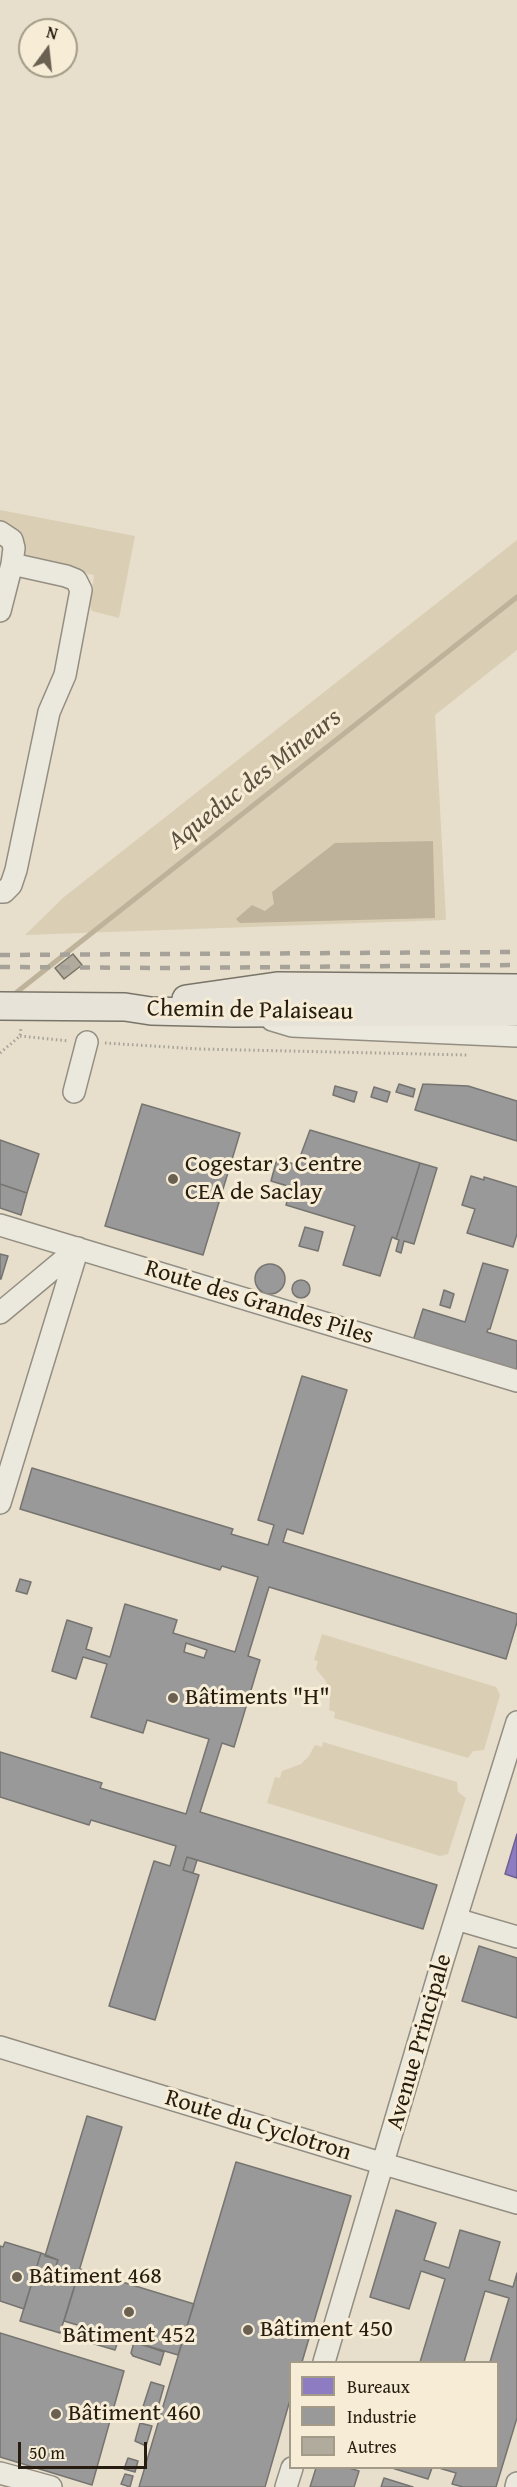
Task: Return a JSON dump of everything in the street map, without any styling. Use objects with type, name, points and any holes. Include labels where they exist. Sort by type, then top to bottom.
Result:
[{"type":"main road","name":"Chemin de Palaiseau","points":[[125,1007],[277,986],[517,988]]},
{"type":"main road","points":[[0,1006],[125,1007]]},
{"type":"main road","name":"Chemin de Palaiseau","points":[[125,1007],[151,1011],[245,1013],[517,1012]]},
{"type":"lane","points":[[0,532],[12,540],[14,548],[0,609]]},
{"type":"lane","points":[[0,892],[4,892],[11,885],[16,870],[49,712],[64,675],[81,590],[76,580],[66,576],[12,564]]},
{"type":"lane","points":[[245,1013],[292,1026],[517,1036]]},
{"type":"lane","points":[[74,1092],[87,1042]]},
{"type":"lane","name":"Route des Grandes Piles","points":[[0,1225],[517,1381]]},
{"type":"lane","points":[[0,1313],[78,1248]]},
{"type":"lane","points":[[0,1503],[78,1248]]},
{"type":"lane","name":"Avenue Principale","points":[[324,2361],[517,1722]]},
{"type":"lane","points":[[456,1919],[517,1937]]},
{"type":"lane","name":"Route du Cyclotron","points":[[0,2047],[517,2203]]},
{"type":"lane","points":[[286,2487],[292,2469]]},
{"type":"lane","points":[[0,2473],[51,2487]]},
{"type":"lane","points":[[516,2487],[517,2483]]},
{"type":"path","points":[[0,1053],[20,1036],[199,1049],[474,1055]]},
{"type":"shaded area","points":[[0,510],[135,536],[119,618],[92,611],[90,606],[94,575],[26,560],[18,546],[20,533],[0,529]]},
{"type":"shaded area","points":[[517,540],[517,650],[435,715],[446,920],[25,935],[64,897]]},
{"type":"shaded area","points":[[433,841],[435,918],[240,923],[236,919],[252,905],[265,911],[274,904],[272,892],[335,843]]},
{"type":"shaded area","points":[[322,1634],[496,1687],[500,1695],[484,1750],[473,1751],[468,1758],[334,1718],[335,1712],[329,1710],[330,1698],[326,1681],[316,1669],[318,1661],[314,1660]]},
{"type":"shaded area","points":[[323,1742],[457,1782],[458,1792],[466,1798],[448,1854],[440,1856],[267,1803],[275,1777],[280,1778],[282,1771],[301,1764],[315,1745],[322,1747]]},
{"type":"building: Bureaux","points":[[517,1834],[517,1878],[505,1874]]},
{"type":"building: Industrie","points":[[399,1084],[415,1089],[413,1097],[396,1092]]},
{"type":"building: Industrie","points":[[423,1084],[468,1086],[517,1101],[517,1141],[415,1110]]},
{"type":"building: Industrie","points":[[335,1086],[357,1092],[354,1102],[333,1095]]},
{"type":"building: Industrie","points":[[374,1087],[390,1092],[387,1102],[371,1097]]},
{"type":"building: Industrie","name":"Cogestar 3 Centre CEA de Saclay","points":[[142,1104],[240,1133],[203,1255],[105,1226]]},
{"type":"building: Industrie","points":[[310,1130],[420,1163],[396,1239],[392,1237],[380,1276],[343,1265],[355,1226],[286,1205],[291,1187],[271,1181],[277,1159],[297,1165]]},
{"type":"building: Industrie","points":[[0,1140],[39,1154],[27,1193],[0,1184]]},
{"type":"building: Industrie","points":[[420,1163],[437,1168],[414,1244],[404,1241],[401,1253],[396,1251],[399,1240],[396,1239]]},
{"type":"building: Industrie","points":[[471,1176],[484,1180],[484,1177],[517,1187],[517,1234],[513,1247],[467,1233],[475,1209],[462,1205]]},
{"type":"building: Industrie","points":[[0,1184],[27,1193],[21,1215],[0,1208]]},
{"type":"building: Industrie","points":[[305,1227],[323,1232],[318,1251],[299,1246]]},
{"type":"building: Industrie","points":[[0,1254],[8,1256],[1,1279],[0,1279]]},
{"type":"building: Industrie","points":[[483,1263],[508,1270],[490,1329],[487,1332],[517,1341],[517,1373],[413,1341],[423,1309],[465,1322]]},
{"type":"building: Industrie","points":[[270,1264],[281,1268],[285,1279],[281,1290],[270,1294],[259,1290],[255,1279],[259,1268]]},
{"type":"building: Industrie","points":[[301,1280],[307,1283],[310,1289],[307,1295],[301,1298],[295,1295],[292,1289],[295,1283]]},
{"type":"building: Industrie","points":[[444,1290],[454,1294],[450,1308],[440,1305]]},
{"type":"building: Industrie","name":"Bâtiments \"H\"","points":[[302,1376],[347,1390],[303,1534],[287,1529],[283,1542],[517,1614],[517,1622],[506,1659],[269,1587],[248,1656],[260,1660],[234,1747],[222,1743],[200,1812],[437,1885],[423,1929],[187,1857],[183,1870],[199,1875],[155,2020],[109,2006],[154,1861],[170,1866],[176,1846],[91,1820],[89,1825],[0,1797],[0,1752],[102,1783],[100,1788],[186,1814],[209,1739],[147,1720],[143,1733],[91,1717],[107,1664],[83,1657],[76,1679],[52,1671],[67,1620],[92,1628],[86,1649],[110,1657],[125,1604],[177,1620],[173,1633],[235,1652],[258,1577],[222,1566],[220,1570],[20,1509],[32,1468],[233,1529],[231,1534],[268,1545],[274,1525],[258,1520]]},
{"type":"building: Industrie","points":[[20,1579],[31,1582],[27,1594],[16,1591]]},
{"type":"building: Industrie","points":[[186,1643],[207,1650],[204,1658],[184,1652]]},
{"type":"building: Industrie","points":[[187,1857],[197,1860],[193,1873],[183,1870]]},
{"type":"building: Industrie","points":[[479,1946],[517,1958],[517,2018],[462,2001]]},
{"type":"building: Industrie","points":[[87,2116],[122,2127],[76,2281],[53,2274],[58,2260],[45,2256]]},
{"type":"building: Industrie","name":"Bâtiment 450","points":[[236,2162],[351,2196],[302,2361],[289,2361],[289,2403],[265,2487],[139,2487]]},
{"type":"building: Industrie","points":[[396,2210],[436,2223],[424,2260],[449,2268],[460,2230],[500,2242],[489,2280],[513,2287],[517,2273],[517,2418],[496,2487],[463,2487],[452,2484],[456,2473],[442,2469],[499,2469],[499,2361],[490,2361],[509,2298],[485,2291],[464,2361],[420,2361],[445,2279],[421,2271],[409,2309],[370,2297]]},
{"type":"building: Industrie","name":"Bâtiment 468","points":[[5,2242],[41,2253],[24,2309],[0,2301],[0,2246],[3,2247]]},
{"type":"building: Industrie","points":[[41,2253],[58,2260],[53,2274],[76,2281],[60,2333],[20,2321]]},
{"type":"building: Industrie","name":"Bâtiment 452","points":[[80,2269],[194,2304],[178,2355],[64,2321]]},
{"type":"building: Industrie","points":[[78,2325],[119,2338],[115,2350],[74,2338]]},
{"type":"building: Industrie","name":"Bâtiment 460","points":[[0,2333],[124,2371],[92,2485],[0,2457]]},
{"type":"building: Industrie","points":[[134,2342],[164,2352],[160,2365],[133,2356],[131,2353]]},
{"type":"building: Industrie","points":[[151,2382],[164,2386],[154,2421],[140,2416]]},
{"type":"building: Industrie","points":[[140,2423],[152,2426],[146,2446],[135,2441]]},
{"type":"building: Industrie","points":[[128,2458],[138,2461],[135,2472],[124,2469]]},
{"type":"building: Industrie","points":[[316,2469],[359,2471],[354,2487],[310,2487]]},
{"type":"building: Industrie","points":[[395,2469],[432,2469],[428,2479]]},
{"type":"building: Industrie","points":[[125,2474],[133,2476],[130,2487],[121,2484]]},
{"type":"building: Industrie","points":[[384,2478],[413,2487],[381,2487]]},
{"type":"building: Autres","points":[[73,954],[82,965],[64,979],[55,968]]},
{"type":"waterway","name":"Aqueduc des Mineurs","points":[[17,992],[517,597]]},
{"type":"railway","points":[[0,955],[517,952]]},
{"type":"railway","points":[[0,967],[517,965]]},
{"type":"place","name":"Cogestar 3 Centre CEA de Saclay","points":[[173,1179]]},
{"type":"place","name":"Bâtiments \"H\"","points":[[173,1698]]},
{"type":"place","name":"Bâtiment 468","points":[[17,2277]]},
{"type":"place","name":"Bâtiment 452","points":[[129,2312]]},
{"type":"place","name":"Bâtiment 450","points":[[248,2330]]},
{"type":"place","name":"Bâtiment 460","points":[[56,2414]]}]
